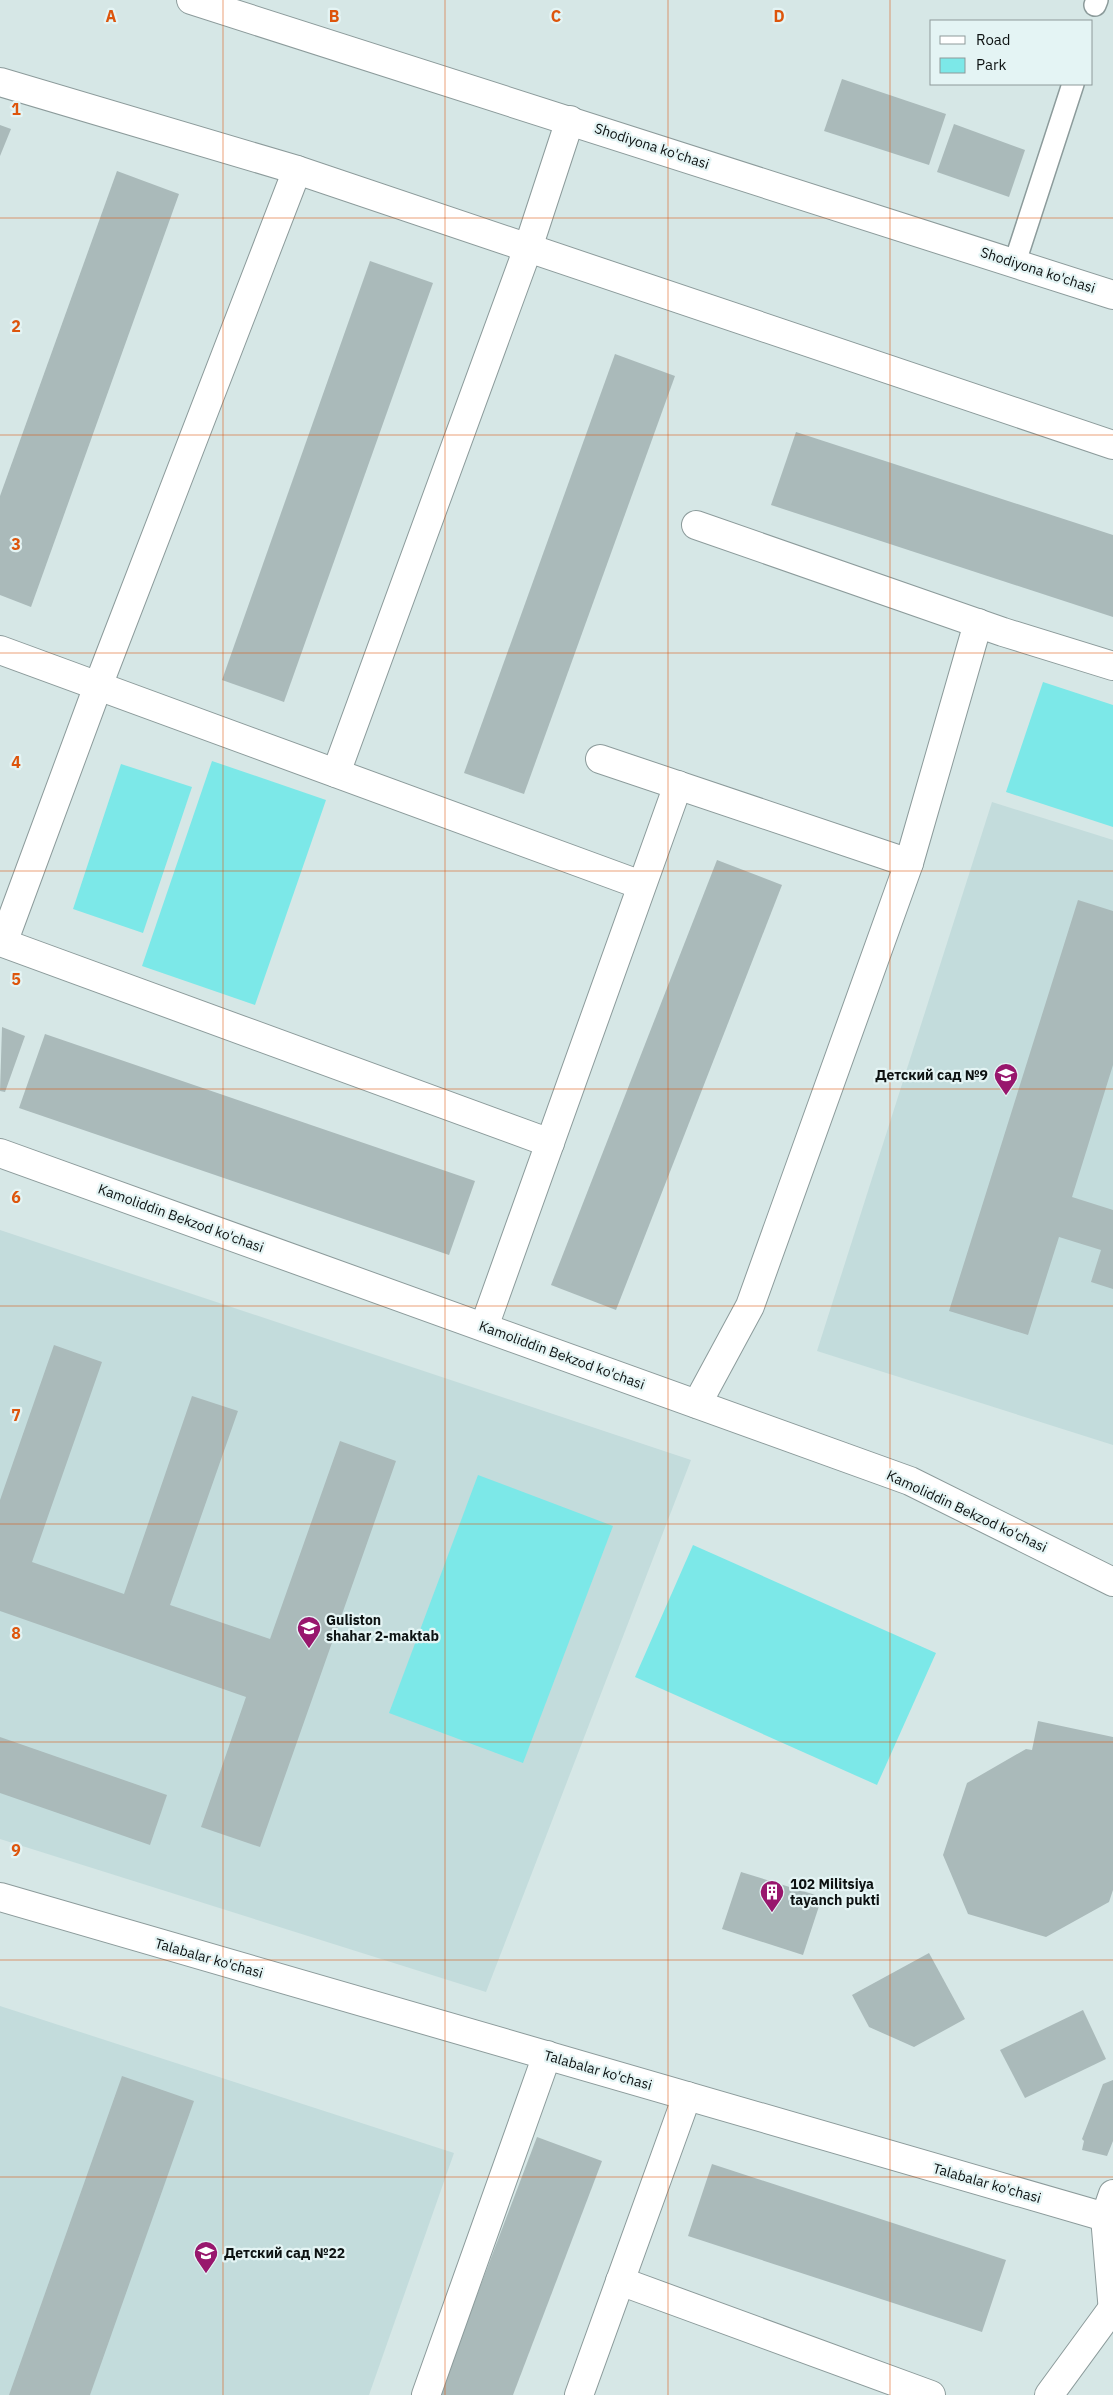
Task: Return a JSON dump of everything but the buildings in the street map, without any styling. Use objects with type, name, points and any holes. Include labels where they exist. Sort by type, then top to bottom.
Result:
[{"type":"street","name":"Shodiyona ko'chasi","points":[[191,0],[1113,294]]},
{"type":"street","points":[[0,82],[298,170],[1113,446]]},
{"type":"street","points":[[336,773],[528,248],[570,120]]},
{"type":"street","points":[[298,170],[98,686],[3,943],[550,1143]]},
{"type":"street","points":[[696,525],[978,623],[1113,666]]},
{"type":"street","points":[[697,1404],[750,1306],[909,863],[978,623]]},
{"type":"street","points":[[0,650],[641,885]]},
{"type":"street","points":[[600,759],[909,863]]},
{"type":"street","points":[[484,1327],[678,785]]},
{"type":"street","name":"Kamoliddin Bekzod ko'chasi","points":[[0,1153],[910,1481],[1113,1582]]},
{"type":"street","name":"Talabalar ko'chasi","points":[[0,1897],[687,2096],[1109,2206],[1113,2312]]},
{"type":"street","points":[[426,2395],[547,2055]]},
{"type":"street","points":[[578,2395],[687,2096]]},
{"type":"street","points":[[620,2281],[931,2395]]},
{"type":"street","points":[[1049,2395],[1112,2308]]},
{"type":"lane","points":[[1015,262],[1073,85]]},
{"type":"shaded area","name":"Детский сад №9","points":[[992,802],[1113,840],[1113,1445],[817,1351]]},
{"type":"shaded area","name":"Guliston shahar 2-maktab","points":[[0,1230],[691,1460],[486,1992],[0,1839]]},
{"type":"shaded area","name":"Детский сад №22","points":[[0,2006],[454,2153],[369,2395],[0,2395]]},
{"type":"green space","points":[[1043,682],[1113,705],[1113,827],[1006,792]]},
{"type":"green space","points":[[212,761],[326,800],[255,1005],[142,966]]},
{"type":"green space","points":[[121,764],[192,787],[143,933],[73,909]]},
{"type":"green space","points":[[478,1475],[613,1526],[523,1763],[389,1713]]},
{"type":"green space","points":[[693,1545],[936,1653],[877,1785],[635,1677]]},
{"type":"place","name":"Детский сад №9","points":[[1006,1096]]},
{"type":"place","name":"Guliston shahar 2-maktab","points":[[309,1649]]},
{"type":"place","name":"102 Militsiya tayanch pukti","points":[[772,1913]]},
{"type":"place","name":"Детский сад №22","points":[[206,2274]]}]
